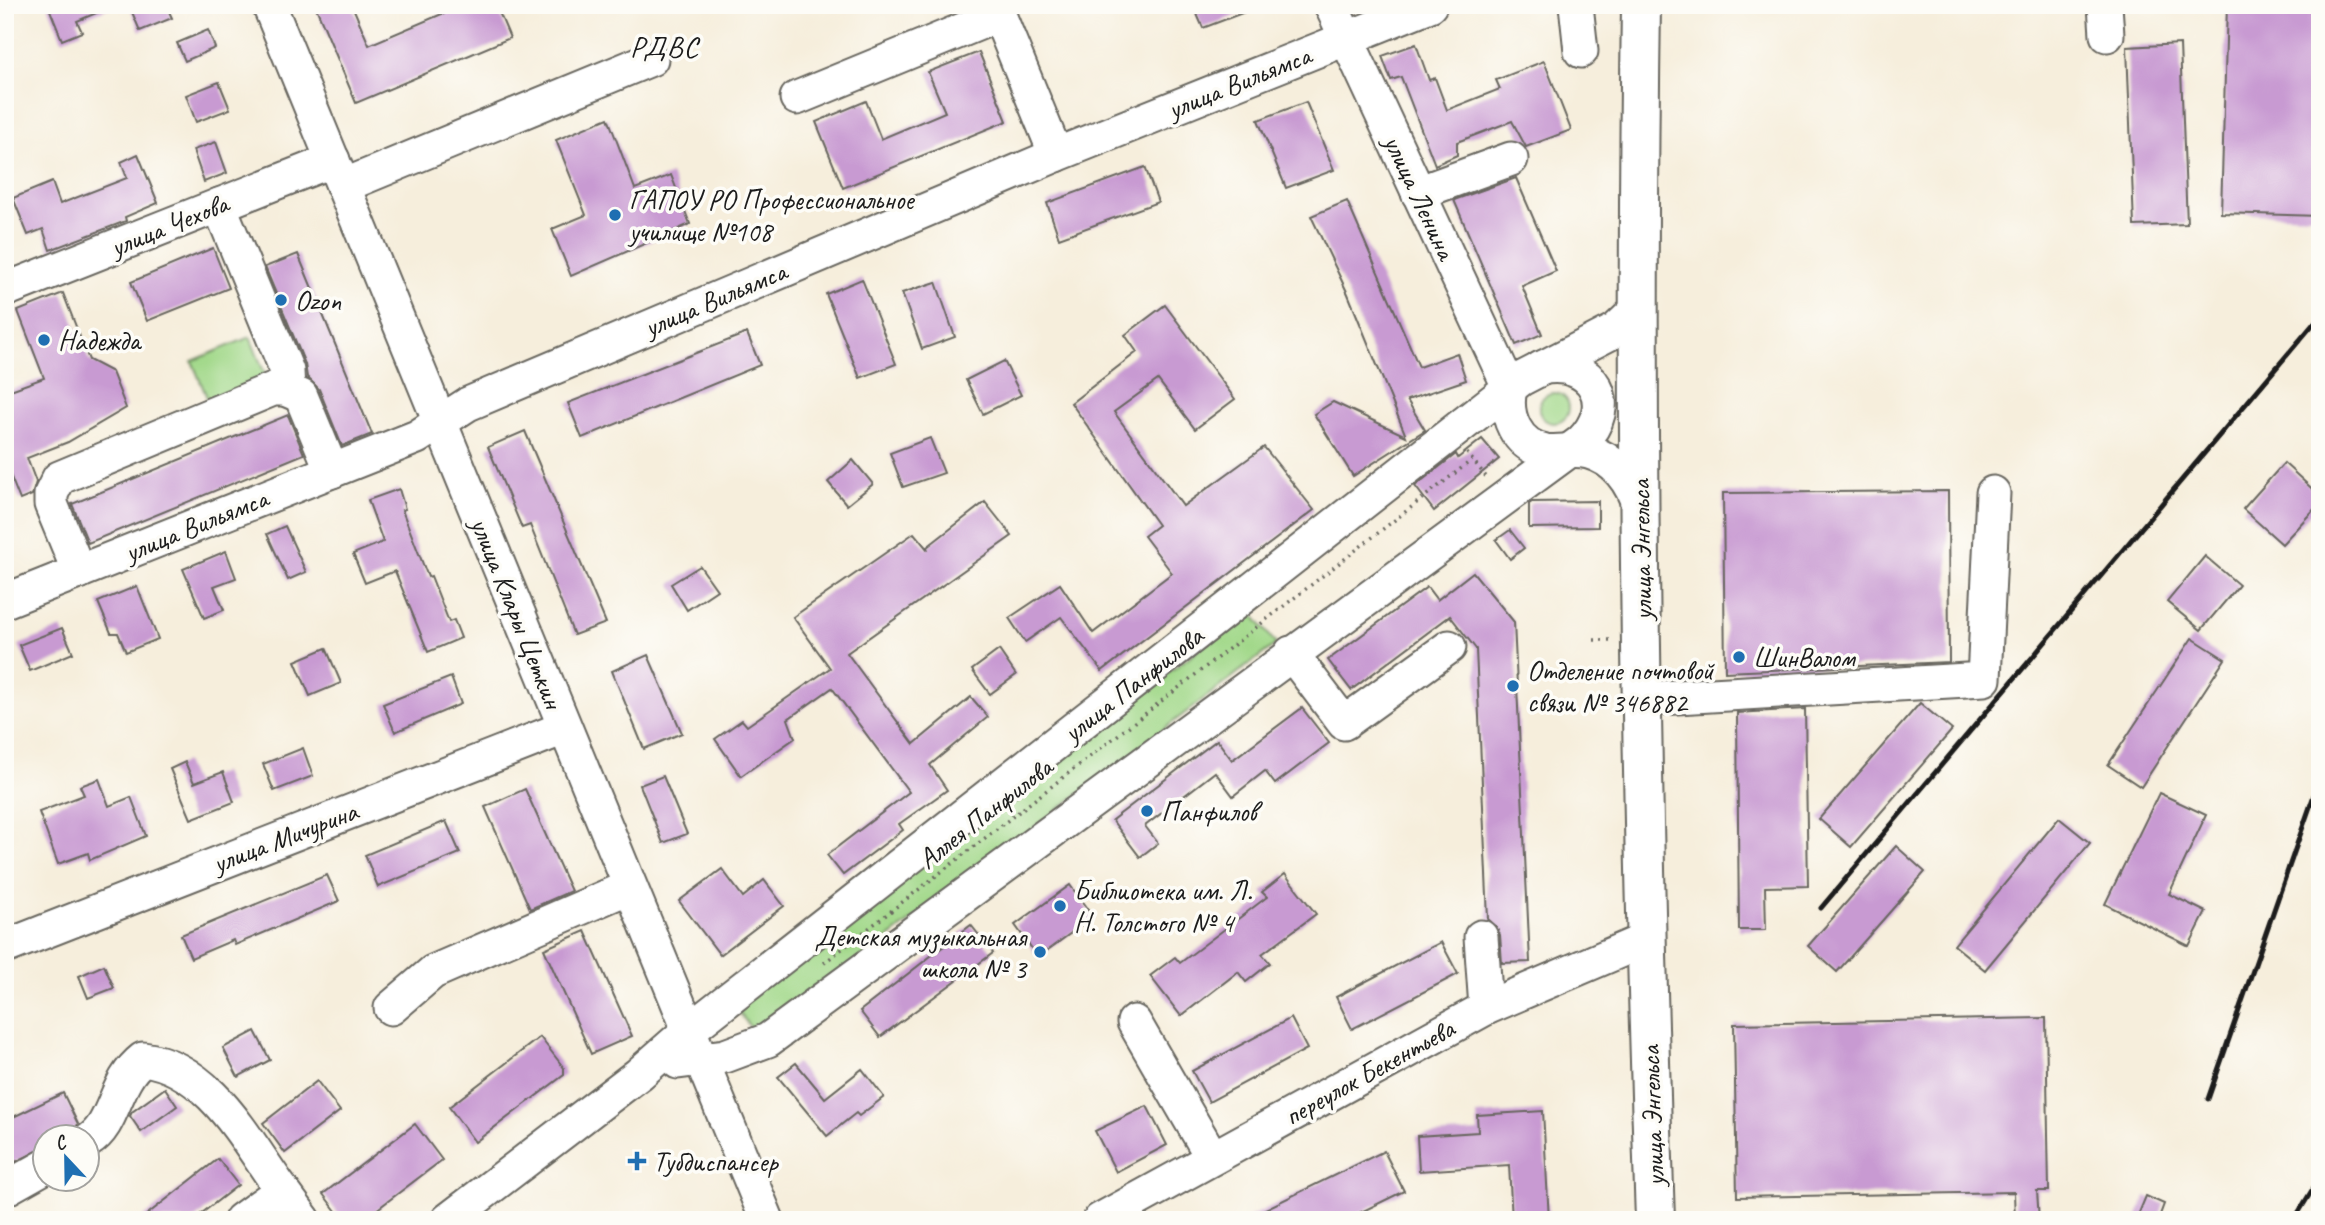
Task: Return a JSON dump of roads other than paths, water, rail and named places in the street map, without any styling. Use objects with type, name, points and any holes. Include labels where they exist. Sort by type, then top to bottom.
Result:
[{"type":"main road","name":"улица Энгельса","points":[[1641,5],[1638,400],[1645,940],[1655,1220]]},
{"type":"street","name":"улица Клары Цеткин","points":[[269,5],[766,1220]]},
{"type":"street","name":"улица Ленина","points":[[1331,5],[1510,389]]},
{"type":"street","name":"улица Вильямса","points":[[5,601],[417,437],[468,404],[1056,155],[1430,5]]},
{"type":"street","points":[[1576,5],[1581,51]]},
{"type":"street","points":[[797,98],[999,15],[1056,155]]},
{"type":"street","name":"улица Чехова","points":[[5,289],[219,205],[338,173],[650,60]]},
{"type":"street","points":[[1418,193],[1511,159]]},
{"type":"street","points":[[219,205],[287,372],[288,390]]},
{"type":"street","name":"улица Панфилова","points":[[448,1220],[639,1074],[694,1045],[1510,389],[1539,369],[1616,330],[1637,310]]},
{"type":"street","points":[[1510,389],[1509,411],[1512,425],[1521,438],[1531,447],[1547,451],[1573,446],[1593,430],[1600,417],[1595,387],[1586,375],[1573,368],[1557,365],[1539,369]]},
{"type":"street","points":[[79,572],[51,504],[51,494],[59,478],[273,389],[288,390],[303,400],[332,471]]},
{"type":"street","name":"улица Панфилова","points":[[694,1045],[725,1056],[768,1041],[1503,497],[1573,446],[1612,426],[1638,400]]},
{"type":"street","points":[[1573,446],[1614,465],[1625,476],[1640,509]]},
{"type":"street","points":[[1643,698],[1984,679],[1993,493]]},
{"type":"street","points":[[1291,653],[1344,723],[1449,647]]},
{"type":"street","name":"улица Мичурина","points":[[5,947],[564,728]]},
{"type":"street","points":[[391,1008],[433,972],[629,887]]},
{"type":"street","points":[[1481,937],[1486,1008]]},
{"type":"street","name":"переулок Бекентьева","points":[[1100,1220],[1486,1008],[1645,940]]},
{"type":"street","points":[[1134,1022],[1212,1157]]},
{"type":"street","points":[[102,1127],[127,1071],[143,1059],[158,1061],[189,1074],[219,1104],[304,1220]]},
{"type":"street","points":[[5,1189],[32,1174]]},
{"type":"street","points":[[241,1220],[282,1190]]},
{"type":"railway","points":[[1821,908],[2320,316]]},
{"type":"railway","points":[[2208,1099],[2320,778]]},
{"type":"railway","points":[[2294,1220],[2320,1177]]},
{"type":"place","name":"ГАПОУ РО Профессиональное училище №108","points":[[615,215]]},
{"type":"place","name":"Ozon","points":[[281,300]]},
{"type":"place","name":"Надежда","points":[[44,340]]},
{"type":"place","name":"ШинВалом","points":[[1739,657]]},
{"type":"place","name":"Отделение почтовой связи № 346882","points":[[1513,686]]},
{"type":"place","name":"Панфилов","points":[[1147,811]]},
{"type":"place","name":"Библиотека им. Л. Н. Толстого № 4","points":[[1060,906]]},
{"type":"place","name":"Детская музыкальная школа № 3","points":[[1040,952]]},
{"type":"place","name":"Тубдиспансер","points":[[637,1161]]},
{"type":"district","name":"РДВС","points":[[665,46]]}]
